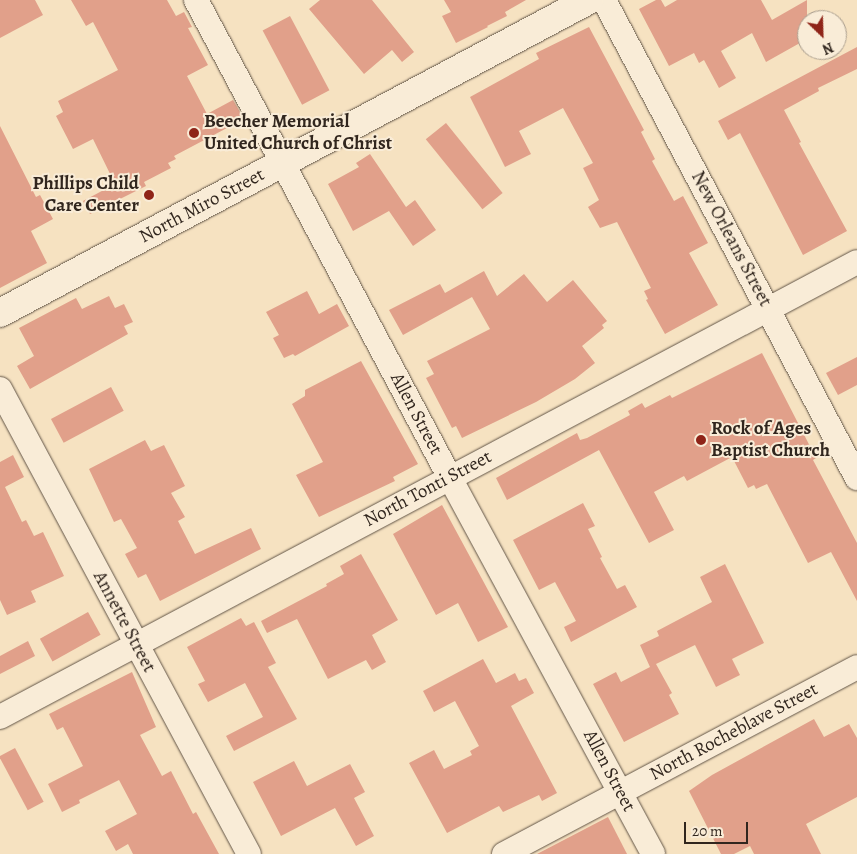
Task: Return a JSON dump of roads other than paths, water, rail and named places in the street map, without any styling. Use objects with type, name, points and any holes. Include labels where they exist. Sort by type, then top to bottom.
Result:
[{"type":"street","name":"Allen Street","points":[[196,0],[450,478],[653,854]]},
{"type":"street","name":"North Miro Street","points":[[0,313],[589,0]]},
{"type":"street","name":"New Orleans Street","points":[[604,0],[857,478]]},
{"type":"street","name":"North Tonti Street","points":[[0,717],[857,262]]},
{"type":"street","name":"Annette Street","points":[[0,389],[249,854]]},
{"type":"street","name":"North Rocheblave Street","points":[[504,854],[857,667]]},
{"type":"place","name":"Beecher Memorial United Church of Christ","points":[[194,133]]},
{"type":"place","name":"Phillips Child Care Center","points":[[149,195]]},
{"type":"place","name":"Rock of Ages Baptist Church","points":[[701,440]]}]
